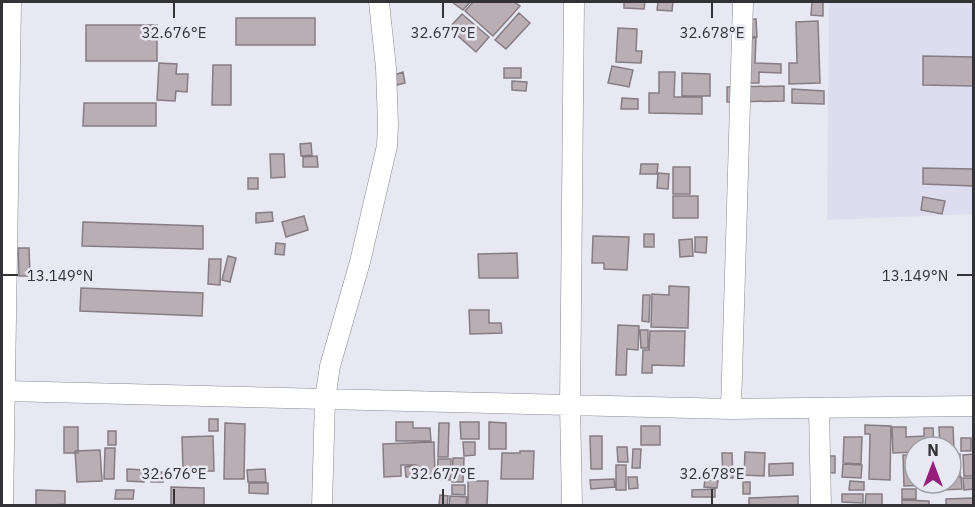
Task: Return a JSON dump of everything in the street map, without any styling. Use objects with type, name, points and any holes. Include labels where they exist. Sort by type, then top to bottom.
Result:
[{"type":"street","points":[[3,506],[6,392],[4,318],[11,2]]},
{"type":"street","points":[[322,506],[325,399],[334,348],[360,262],[387,146],[386,68],[379,2]]},
{"type":"street","points":[[572,506],[570,405],[574,2]]},
{"type":"street","points":[[731,409],[743,2]]},
{"type":"street","points":[[6,392],[731,409],[974,406]]},
{"type":"street","points":[[819,409],[821,506]]},
{"type":"shaded area","points":[[829,2],[973,2],[973,214],[827,220]]},
{"type":"building","points":[[452,2],[470,2],[463,10]]},
{"type":"building","points":[[473,2],[514,2],[520,6],[493,36],[465,11]]},
{"type":"building","points":[[624,2],[645,2],[644,9],[624,8]]},
{"type":"building","points":[[658,2],[673,2],[672,11],[657,10]]},
{"type":"building","points":[[812,2],[823,2],[823,16],[811,15]]},
{"type":"building","points":[[519,13],[530,23],[506,49],[495,40]]},
{"type":"building","points":[[462,14],[489,37],[476,52],[449,28]]},
{"type":"building","points":[[236,18],[315,18],[315,45],[236,45]]},
{"type":"building","points":[[756,19],[757,37],[736,37],[736,20]]},
{"type":"building","points":[[818,21],[820,83],[789,84],[789,63],[797,63],[796,22]]},
{"type":"building","points":[[86,25],[157,25],[157,61],[86,61]]},
{"type":"building","points":[[618,28],[637,29],[636,51],[642,51],[641,63],[616,62]]},
{"type":"building","points":[[737,38],[756,38],[755,63],[781,64],[781,73],[759,72],[759,83],[736,83]]},
{"type":"building","points":[[923,56],[974,57],[974,86],[923,85]]},
{"type":"building","points":[[159,63],[177,64],[176,74],[188,74],[187,92],[176,91],[175,101],[157,100]]},
{"type":"building","points":[[213,65],[231,65],[231,105],[212,105]]},
{"type":"building","points":[[612,66],[633,70],[629,87],[608,83]]},
{"type":"building","points":[[504,68],[521,68],[521,78],[504,78]]},
{"type":"building","points":[[403,72],[405,83],[397,85],[394,75]]},
{"type":"building","points":[[659,72],[675,72],[674,97],[702,97],[702,114],[649,113],[649,93],[659,93]]},
{"type":"building","points":[[682,73],[710,74],[710,96],[682,96]]},
{"type":"building","points":[[512,81],[527,82],[526,91],[512,90]]},
{"type":"building","points":[[784,86],[784,101],[727,102],[727,87]]},
{"type":"building","points":[[792,89],[824,91],[824,104],[792,103]]},
{"type":"building","points":[[622,98],[638,99],[638,109],[621,109]]},
{"type":"building","points":[[84,103],[156,103],[156,126],[83,126]]},
{"type":"building","points":[[311,143],[312,155],[301,156],[300,144]]},
{"type":"building","points":[[270,154],[284,154],[285,177],[271,178]]},
{"type":"building","points":[[317,156],[318,167],[303,167],[303,157]]},
{"type":"building","points":[[641,164],[658,164],[657,174],[640,174]]},
{"type":"building","points":[[673,167],[690,167],[690,194],[673,194]]},
{"type":"building","points":[[923,168],[974,169],[973,186],[923,184]]},
{"type":"building","points":[[658,173],[669,174],[668,189],[657,188]]},
{"type":"building","points":[[248,178],[258,178],[258,189],[248,189]]},
{"type":"building","points":[[673,196],[698,196],[698,218],[673,218]]},
{"type":"building","points":[[923,197],[945,201],[942,214],[921,210]]},
{"type":"building","points":[[272,212],[273,221],[256,223],[256,213]]},
{"type":"building","points":[[304,216],[308,230],[286,237],[282,222]]},
{"type":"building","points":[[83,222],[203,226],[203,249],[82,246]]},
{"type":"building","points":[[644,234],[654,234],[654,247],[644,247]]},
{"type":"building","points":[[593,236],[629,237],[627,270],[604,269],[604,263],[592,263]]},
{"type":"building","points":[[695,237],[707,237],[706,253],[695,252]]},
{"type":"building","points":[[692,239],[693,256],[680,257],[679,240]]},
{"type":"building","points":[[276,243],[285,244],[284,255],[275,254]]},
{"type":"building","points":[[18,248],[29,248],[30,276],[19,276]]},
{"type":"building","points":[[517,253],[518,278],[479,278],[478,254]]},
{"type":"building","points":[[228,256],[236,258],[230,282],[222,280]]},
{"type":"building","points":[[209,259],[221,259],[220,285],[208,284]]},
{"type":"building","points":[[669,286],[689,287],[688,328],[651,327],[652,294],[669,295]]},
{"type":"building","points":[[81,288],[203,293],[202,316],[80,311]]},
{"type":"building","points":[[643,295],[650,295],[649,322],[642,321]]},
{"type":"building","points":[[469,310],[489,310],[489,323],[501,323],[502,333],[470,334]]},
{"type":"building","points":[[618,325],[639,326],[638,350],[627,349],[626,375],[616,375]]},
{"type":"building","points":[[640,330],[648,330],[648,348],[641,348]]},
{"type":"building","points":[[650,331],[685,331],[684,366],[652,365],[652,373],[642,373],[643,350],[649,350]]},
{"type":"building","points":[[209,419],[218,419],[218,431],[209,431]]},
{"type":"building","points":[[396,422],[413,422],[413,428],[430,428],[431,441],[396,441]]},
{"type":"building","points":[[460,422],[479,422],[479,439],[461,439]]},
{"type":"building","points":[[489,422],[506,423],[506,449],[489,449]]},
{"type":"building","points":[[225,423],[245,424],[244,479],[224,479]]},
{"type":"building","points":[[439,423],[449,423],[448,457],[438,457]]},
{"type":"building","points":[[865,425],[891,426],[890,480],[869,479],[870,434],[865,434]]},
{"type":"building","points":[[641,426],[660,426],[660,445],[641,445]]},
{"type":"building","points":[[64,427],[78,427],[78,453],[64,453]]},
{"type":"building","points":[[892,427],[906,427],[906,435],[903,435],[903,453],[893,453]]},
{"type":"building","points":[[939,427],[953,427],[953,435],[939,435]]},
{"type":"building","points":[[924,428],[933,428],[933,435],[924,435]]},
{"type":"building","points":[[108,431],[116,431],[116,445],[108,445]]},
{"type":"building","points":[[213,436],[214,471],[183,471],[182,437]]},
{"type":"building","points":[[590,436],[602,436],[602,469],[591,469]]},
{"type":"building","points":[[844,437],[862,437],[861,464],[843,463]]},
{"type":"building","points":[[963,438],[971,438],[971,451],[963,451]]},
{"type":"building","points":[[434,442],[435,477],[416,477],[416,465],[401,465],[401,476],[384,477],[383,444]]},
{"type":"building","points":[[463,442],[475,442],[475,455],[464,456]]},
{"type":"building","points":[[617,447],[627,447],[628,462],[618,462]]},
{"type":"building","points":[[105,448],[115,448],[114,479],[104,479]]},
{"type":"building","points":[[633,449],[641,449],[640,468],[632,468]]},
{"type":"building","points":[[100,450],[102,481],[77,482],[75,451]]},
{"type":"building","points":[[520,451],[534,451],[533,479],[501,479],[502,453],[520,453]]},
{"type":"building","points":[[745,452],[765,453],[764,476],[744,475]]},
{"type":"building","points":[[722,453],[732,453],[733,478],[723,478]]},
{"type":"building","points":[[974,454],[974,476],[964,476],[963,455]]},
{"type":"building","points":[[825,456],[835,456],[835,473],[824,472]]},
{"type":"building","points":[[453,458],[464,458],[463,482],[452,482]]},
{"type":"building","points":[[438,459],[451,459],[450,480],[437,479]]},
{"type":"building","points":[[793,463],[793,475],[769,476],[769,464]]},
{"type":"building","points":[[843,464],[862,465],[861,478],[842,477]]},
{"type":"building","points":[[616,465],[626,465],[626,490],[616,490]]},
{"type":"building","points":[[414,466],[415,477],[406,477],[405,467]]},
{"type":"building","points":[[127,469],[144,470],[144,482],[127,481]]},
{"type":"building","points":[[265,469],[266,482],[248,482],[247,470]]},
{"type":"building","points":[[151,472],[162,472],[163,482],[151,482]]},
{"type":"building","points":[[628,477],[637,477],[638,488],[629,489]]},
{"type":"building","points":[[963,478],[974,478],[974,489],[964,490]]},
{"type":"building","points":[[614,479],[615,487],[591,489],[590,480]]},
{"type":"building","points":[[705,479],[718,481],[717,488],[704,487]]},
{"type":"building","points":[[468,481],[488,481],[487,506],[468,506]]},
{"type":"building","points":[[850,481],[864,482],[864,490],[849,490]]},
{"type":"building","points":[[743,482],[750,482],[750,494],[743,494]]},
{"type":"building","points":[[249,483],[268,483],[268,494],[249,493]]},
{"type":"building","points":[[452,485],[465,485],[465,495],[452,494]]},
{"type":"building","points":[[171,487],[204,488],[204,506],[171,506]]},
{"type":"building","points":[[715,489],[715,497],[692,497],[692,490]]},
{"type":"building","points":[[902,489],[903,495],[916,495],[916,499],[902,499]]},
{"type":"building","points":[[36,490],[65,491],[65,504],[36,506]]},
{"type":"building","points":[[116,490],[134,490],[133,499],[115,499]]},
{"type":"building","points":[[842,494],[863,494],[863,503],[842,502]]},
{"type":"building","points":[[866,494],[882,494],[882,506],[865,506]]},
{"type":"building","points":[[440,495],[448,496],[447,506],[439,505]]},
{"type":"building","points":[[450,496],[467,497],[466,506],[449,506]]},
{"type":"building","points":[[798,496],[798,506],[749,506],[749,498]]},
{"type":"building","points":[[973,498],[973,506],[946,506],[946,499]]},
{"type":"building","points":[[902,500],[929,501],[929,506],[902,506]]}]
